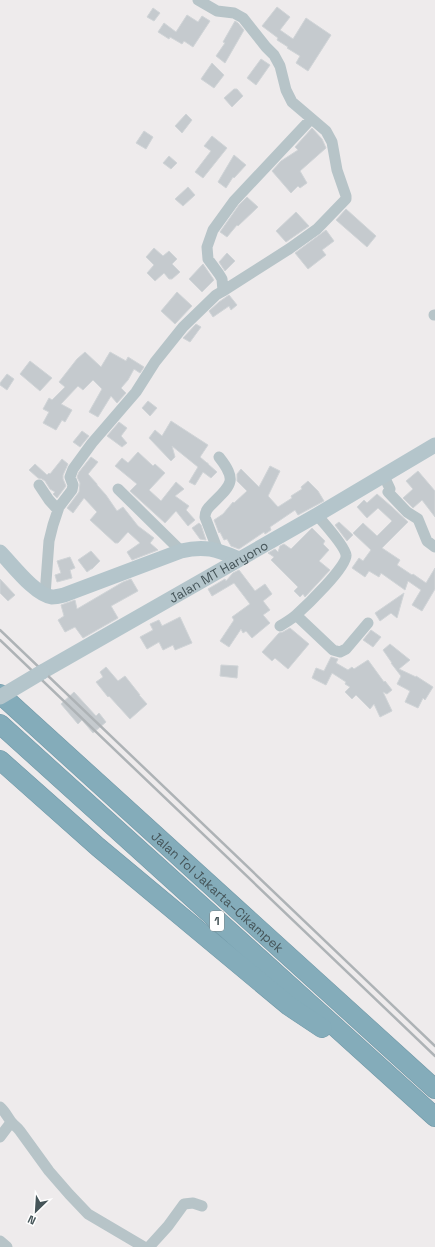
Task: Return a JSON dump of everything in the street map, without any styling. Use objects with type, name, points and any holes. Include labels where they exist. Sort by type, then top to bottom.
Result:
[{"type":"highway","name":"Jalan Tol Jakarta–Cikampek","points":[[0,695],[435,1089]]},
{"type":"highway","name":"1","points":[[0,712],[435,1103]]},
{"type":"highway","name":"1","points":[[0,724],[435,1117]]},
{"type":"highway","name":"Jalan Tol Jakarta–Cikampek","points":[[0,730],[435,1117]]},
{"type":"highway","points":[[0,760],[98,847],[289,1006],[375,1064]]},
{"type":"main road","name":"Jalan MT Haryono","points":[[0,695],[239,560],[435,445]]},
{"type":"main road","points":[[0,552],[35,589],[45,595],[53,597],[64,595],[181,551],[203,548],[218,551],[239,560]]},
{"type":"street","points":[[45,595],[49,541],[58,510],[72,490],[73,485],[70,477],[77,462],[136,392],[156,362],[183,327],[216,295],[282,254],[317,229],[346,199],[337,170],[332,142],[326,130],[292,102],[286,90],[280,66],[274,55],[243,18],[234,14],[217,11],[198,0]]},
{"type":"street","points":[[223,291],[222,279],[208,259],[207,247],[213,230],[234,201],[311,118]]},
{"type":"street","points":[[218,551],[205,517],[205,512],[229,487],[229,472],[219,457]]},
{"type":"street","points":[[384,476],[390,489],[388,492],[407,512],[418,519],[427,541],[435,547]]},
{"type":"street","points":[[39,485],[58,510]]},
{"type":"street","points":[[118,489],[181,551]]},
{"type":"street","points":[[280,626],[296,615],[337,574],[345,560],[346,554],[343,548],[317,515]]},
{"type":"street","points":[[296,615],[333,650],[340,652],[346,649],[368,623]]},
{"type":"street","points":[[0,1107],[59,1183],[88,1214],[144,1247]]},
{"type":"street","points":[[0,1137],[9,1125],[12,1124]]},
{"type":"street","points":[[149,1247],[168,1226],[184,1204],[194,1203],[202,1206]]},
{"type":"street","points":[[0,1240],[7,1247]]},
{"type":"building","points":[[277,7],[290,17],[280,30],[293,39],[306,18],[331,35],[308,71],[296,63],[300,56],[287,48],[288,47],[277,40],[278,38],[262,26]]},
{"type":"building","points":[[153,8],[160,13],[154,21],[147,17]]},
{"type":"building","points":[[187,15],[198,22],[202,16],[210,21],[193,47],[184,41],[182,44],[170,37],[169,39],[158,32],[164,23],[176,32]]},
{"type":"building","points":[[235,21],[244,30],[225,63],[216,56],[225,43],[223,42]]},
{"type":"building","points":[[261,59],[270,65],[256,85],[247,78]]},
{"type":"building","points":[[212,63],[224,75],[214,88],[201,79]]},
{"type":"building","points":[[234,89],[237,89],[243,96],[232,107],[224,98]]},
{"type":"building","points":[[186,114],[192,120],[182,133],[175,126]]},
{"type":"building","points":[[312,128],[322,139],[326,148],[300,171],[307,183],[300,188],[298,186],[291,193],[272,171],[281,161],[298,150],[295,147]]},
{"type":"building","points":[[144,131],[153,137],[146,149],[136,143]]},
{"type":"building","points":[[212,136],[227,148],[203,178],[195,172],[211,151],[204,146]]},
{"type":"building","points":[[234,155],[246,165],[234,178],[233,177],[226,188],[218,182]]},
{"type":"building","points":[[169,156],[177,163],[171,169],[163,163]]},
{"type":"building","points":[[188,187],[195,195],[183,206],[175,199]]},
{"type":"building","points":[[247,197],[258,207],[238,226],[237,225],[227,237],[220,232],[239,205]]},
{"type":"building","points":[[346,209],[376,236],[367,247],[336,220]]},
{"type":"building","points":[[296,212],[309,226],[286,242],[276,231]]},
{"type":"building","points":[[326,230],[334,241],[322,250],[326,255],[308,269],[295,253]]},
{"type":"building","points":[[154,248],[163,256],[169,251],[177,259],[172,264],[180,272],[172,279],[169,279],[164,273],[155,281],[147,273],[154,265],[146,257]]},
{"type":"building","points":[[227,253],[235,261],[225,271],[219,262]]},
{"type":"building","points":[[203,264],[214,280],[202,292],[189,279]]},
{"type":"building","points":[[177,292],[192,306],[175,324],[161,311]]},
{"type":"building","points":[[229,295],[237,305],[231,310],[229,306],[213,317],[209,311]]},
{"type":"building","points":[[196,324],[201,327],[190,342],[183,338]]},
{"type":"building","points":[[85,352],[101,367],[110,352],[126,361],[128,357],[144,367],[140,373],[134,369],[128,380],[121,388],[126,393],[117,403],[111,396],[98,417],[89,412],[102,389],[93,380],[83,390],[78,386],[61,404],[72,410],[65,422],[62,420],[56,430],[43,423],[49,412],[43,409],[49,398],[52,400],[65,387],[59,382],[77,359]]},
{"type":"building","points":[[30,361],[52,378],[40,391],[20,374]]},
{"type":"building","points":[[7,374],[14,379],[7,390],[0,385],[0,383]]},
{"type":"building","points":[[148,401],[157,408],[150,416],[142,408]]},
{"type":"building","points":[[171,421],[208,445],[200,457],[217,472],[211,478],[203,472],[195,485],[189,482],[198,467],[172,446],[175,457],[171,461],[149,438],[155,430],[162,436]]},
{"type":"building","points":[[119,422],[127,428],[121,436],[127,443],[122,447],[107,436]]},
{"type":"building","points":[[82,431],[89,436],[80,447],[73,442]]},
{"type":"building","points":[[138,452],[153,466],[155,464],[165,473],[149,490],[161,501],[176,482],[184,489],[175,496],[189,506],[186,510],[195,520],[188,526],[176,511],[165,523],[130,491],[137,484],[115,466],[122,458],[128,463]]},
{"type":"building","points":[[91,457],[98,462],[88,474],[106,495],[117,511],[123,507],[138,526],[154,538],[150,543],[158,550],[132,560],[127,552],[140,543],[128,532],[118,543],[115,543],[90,520],[97,512],[84,498],[73,513],[67,508],[79,492],[80,483],[77,477],[79,472]]},
{"type":"building","points":[[62,459],[68,464],[63,475],[66,486],[57,498],[53,494],[55,492],[50,489],[45,481],[38,478],[29,470],[35,464],[47,475],[49,473],[50,474]]},
{"type":"building","points":[[270,466],[280,471],[268,496],[278,507],[292,498],[291,496],[302,489],[301,487],[308,481],[318,491],[324,501],[298,515],[295,510],[270,527],[271,530],[265,534],[264,532],[239,549],[231,546],[227,539],[224,540],[220,532],[219,533],[214,520],[223,514],[233,502],[234,503],[247,491],[237,481],[237,474],[241,469],[259,487]]},
{"type":"building","points":[[418,471],[435,491],[435,517],[422,500],[413,508],[403,498],[413,489],[406,481]]},
{"type":"building","points":[[377,494],[408,522],[382,548],[400,560],[397,565],[426,583],[435,568],[435,589],[422,611],[412,605],[421,590],[408,581],[405,590],[381,573],[379,577],[369,571],[365,577],[352,568],[359,558],[363,561],[371,550],[353,533],[363,523],[377,536],[392,521],[378,508],[367,518],[357,507],[364,500],[367,503]]},
{"type":"building","points":[[339,522],[353,535],[347,541],[335,525]]},
{"type":"building","points":[[199,523],[206,540],[200,539],[192,528]]},
{"type":"building","points":[[312,528],[325,541],[323,544],[329,550],[319,561],[330,570],[305,597],[303,594],[300,597],[294,591],[298,587],[271,560],[274,557],[268,553],[275,549],[278,552],[280,546],[284,544],[291,549]]},
{"type":"building","points":[[91,551],[100,561],[87,572],[78,560]]},
{"type":"building","points":[[70,557],[75,568],[70,570],[72,578],[57,582],[55,575],[61,573],[57,561]]},
{"type":"building","points":[[239,570],[255,591],[265,584],[272,594],[263,601],[270,610],[263,615],[270,623],[252,638],[246,631],[243,633],[241,629],[229,647],[220,641],[234,620],[232,617],[250,604],[234,583],[212,596],[208,589],[225,579],[226,581],[233,573]]},
{"type":"building","points":[[0,579],[15,595],[8,601],[0,593]]},
{"type":"building","points":[[131,579],[138,591],[111,606],[118,618],[83,638],[75,627],[65,632],[58,620],[64,616],[61,605],[75,600],[77,609],[123,582]]},
{"type":"building","points":[[404,593],[397,618],[391,613],[380,621],[375,613]]},
{"type":"building","points":[[180,617],[192,643],[175,650],[173,645],[163,650],[159,642],[147,649],[140,637],[153,630],[150,624],[159,620],[162,626]]},
{"type":"building","points":[[290,628],[309,644],[288,669],[275,658],[272,661],[262,652],[279,633]]},
{"type":"building","points":[[371,630],[381,637],[373,647],[363,640]]},
{"type":"building","points":[[390,644],[410,660],[399,669],[416,676],[433,687],[425,700],[423,698],[418,708],[405,702],[410,691],[397,684],[401,676],[383,650]]},
{"type":"building","points":[[331,657],[338,659],[336,663],[348,670],[352,667],[354,669],[368,660],[384,682],[385,681],[392,690],[387,694],[383,692],[392,711],[380,717],[374,704],[370,709],[356,695],[352,699],[345,692],[350,687],[345,684],[346,682],[332,673],[326,685],[312,678],[316,668],[324,671]]},
{"type":"building","points":[[221,665],[238,666],[237,678],[220,676]]},
{"type":"building","points":[[106,667],[118,681],[125,676],[147,704],[130,719],[109,696],[108,697],[96,682],[103,677],[100,672]]},
{"type":"building","points":[[74,692],[96,716],[99,713],[106,722],[93,733],[82,720],[78,724],[61,704]]},
{"type":"railway","points":[[0,630],[435,1046]]},
{"type":"railway","points":[[0,640],[435,1056]]}]
